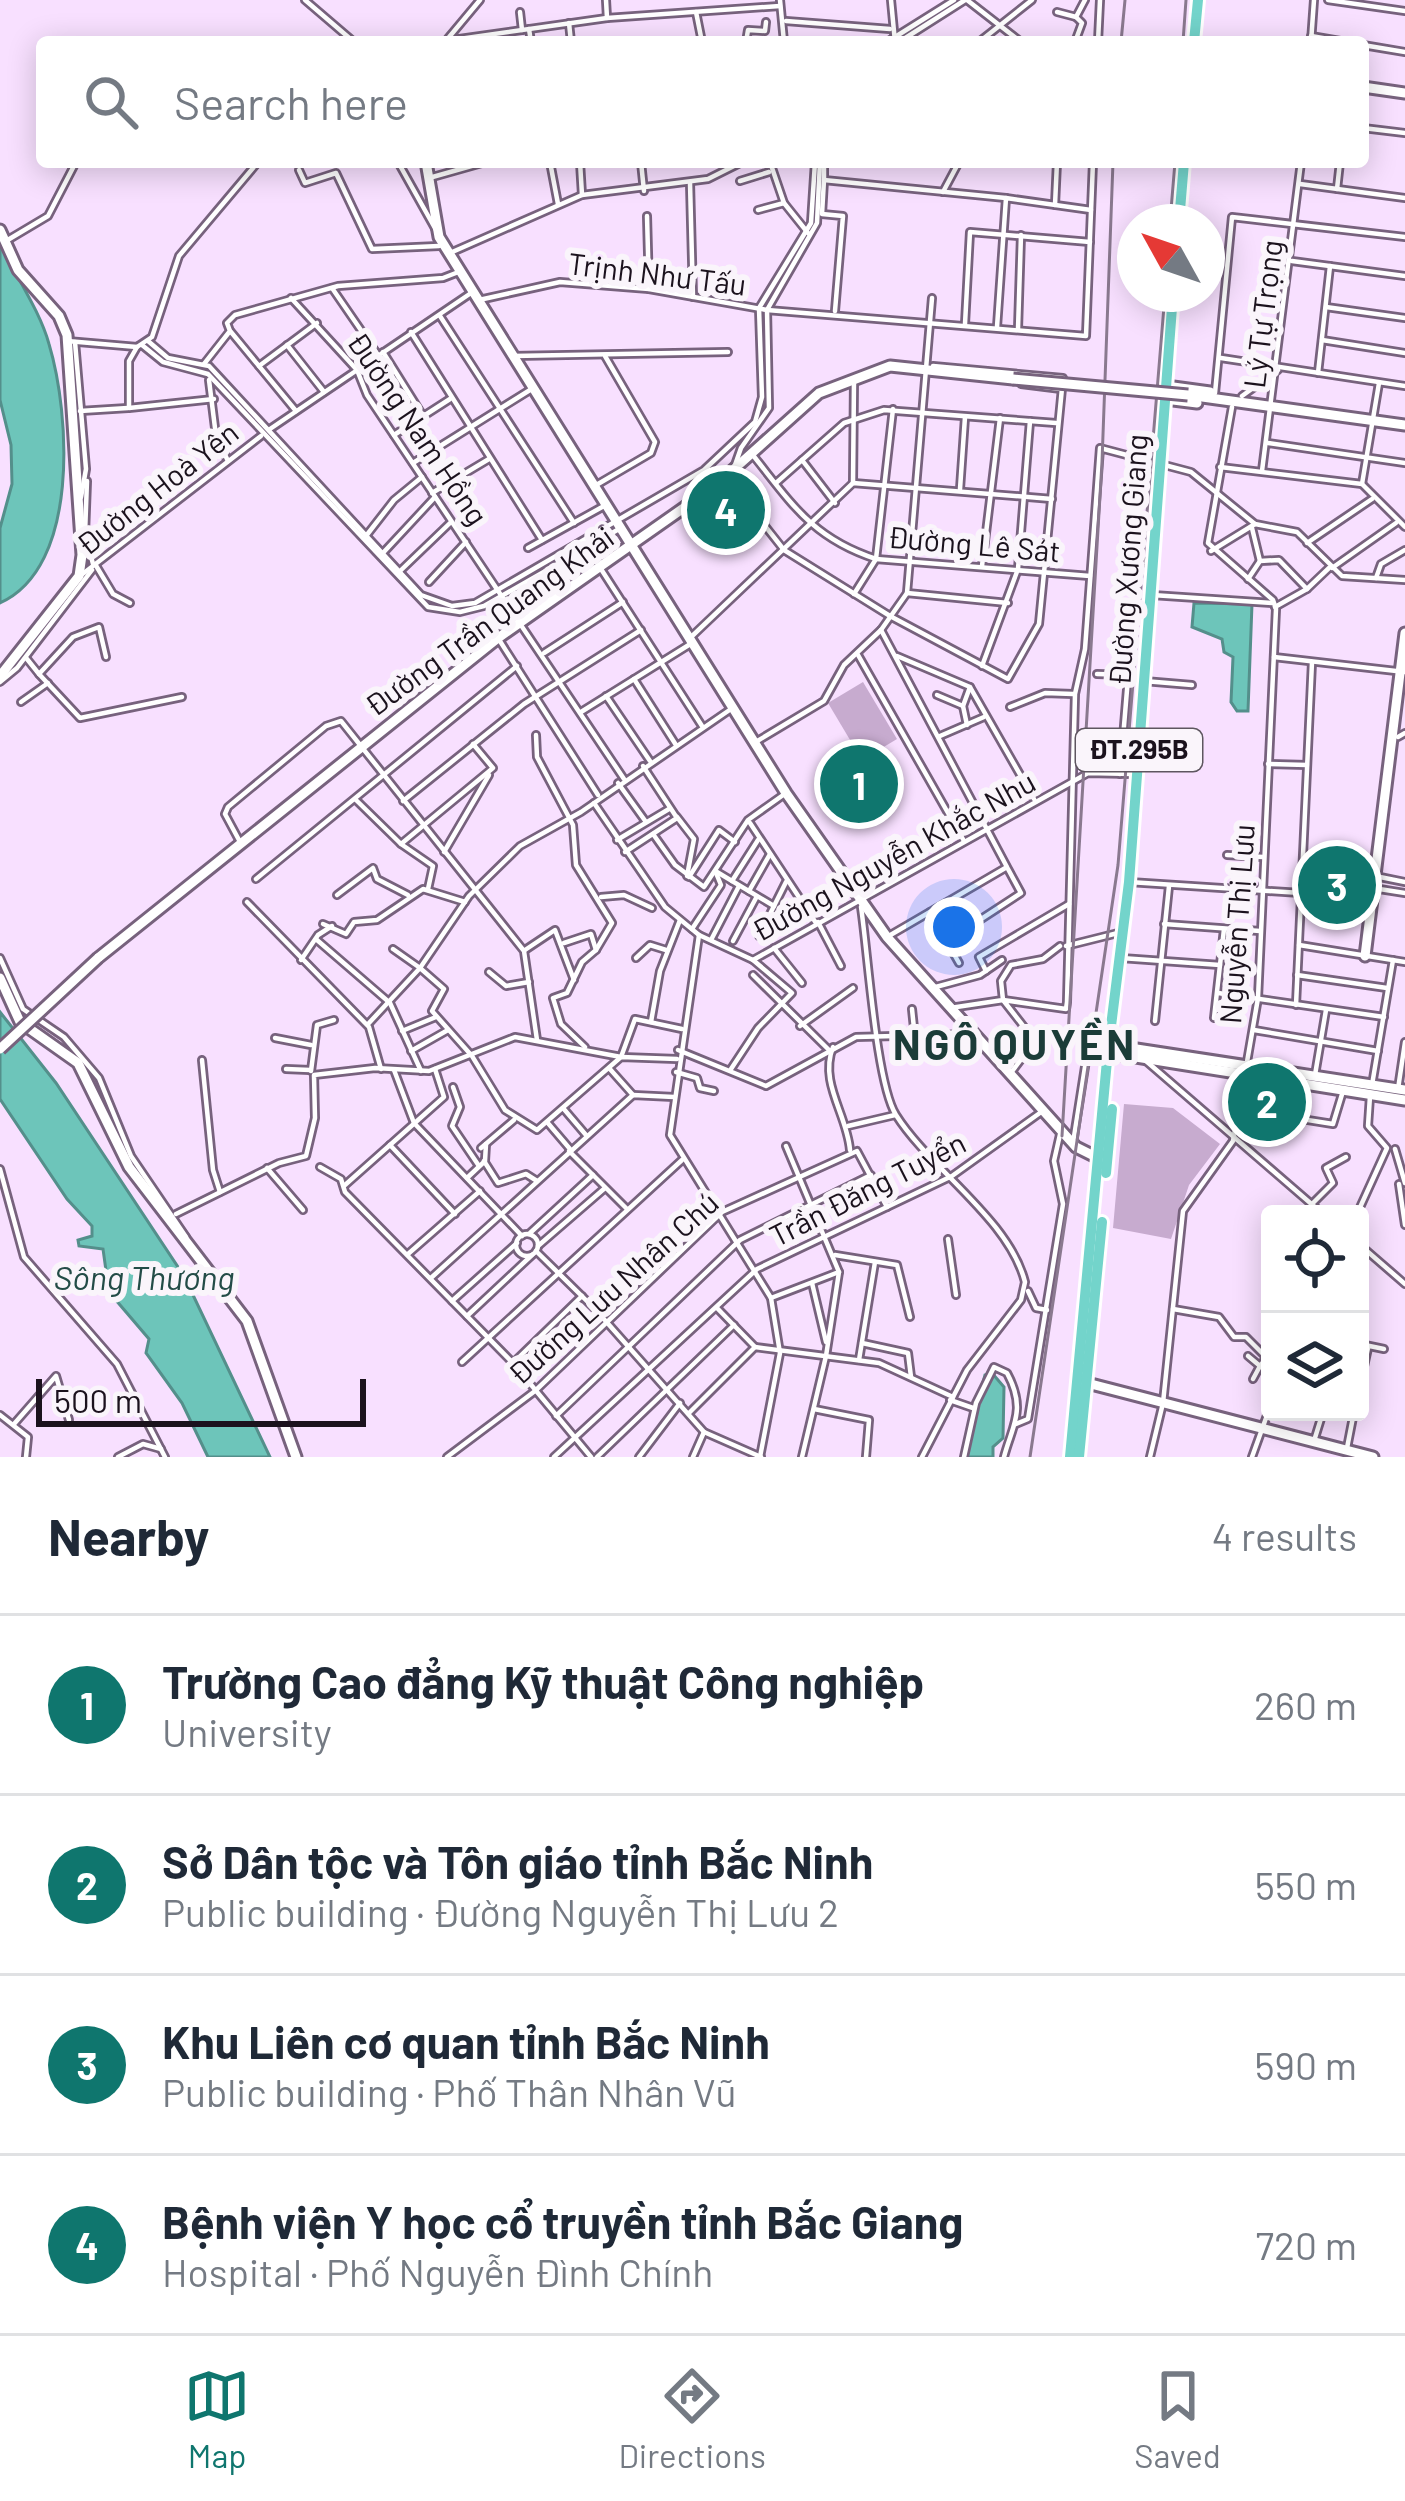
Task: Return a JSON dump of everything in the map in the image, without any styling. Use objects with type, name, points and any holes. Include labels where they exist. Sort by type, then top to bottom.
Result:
[{"type":"main road","points":[[1195,36],[1198,0]]},
{"type":"main road","points":[[1180,204],[1184,168]]},
{"type":"main road","name":"Đường Xương Giang","points":[[1074,1457],[1129,882],[1172,312]]},
{"type":"street","points":[[304,0],[347,36]]},
{"type":"street","points":[[450,36],[479,0]]},
{"type":"street","points":[[606,0],[607,18]]},
{"type":"street","points":[[891,0],[892,36]]},
{"type":"street","points":[[901,36],[951,4],[966,0],[1012,36]]},
{"type":"street","points":[[988,36],[1032,0]]},
{"type":"street","points":[[1076,17],[1085,0]]},
{"type":"street","points":[[1098,36],[1100,0]]},
{"type":"street","points":[[1311,36],[1314,0]]},
{"type":"street","points":[[1328,0],[1405,10]]},
{"type":"street","points":[[482,36],[607,18],[780,3],[785,36]]},
{"type":"street","points":[[520,12],[529,36]]},
{"type":"street","points":[[696,12],[700,36]]},
{"type":"street","points":[[1057,13],[1076,17],[1082,26],[1078,36]]},
{"type":"street","points":[[786,21],[890,29]]},
{"type":"street","points":[[747,36],[748,30],[766,32],[766,22]]},
{"type":"street","points":[[569,23],[570,36]]},
{"type":"street","points":[[1369,46],[1405,52]]},
{"type":"street","points":[[1369,88],[1405,93]]},
{"type":"street","points":[[1369,129],[1405,134]]},
{"type":"street","points":[[73,168],[48,216],[3,235],[18,270],[59,316],[71,341],[86,469],[85,534],[94,564],[113,594],[130,603]]},
{"type":"street","points":[[129,408],[130,361],[161,321],[163,296],[179,256],[253,168]]},
{"type":"street","points":[[403,168],[604,506],[858,902],[1073,1143],[1103,1159]]},
{"type":"street","points":[[427,168],[445,245]]},
{"type":"street","points":[[429,178],[464,168]]},
{"type":"street","points":[[551,168],[558,204]]},
{"type":"street","points":[[580,168],[582,195]]},
{"type":"street","points":[[642,168],[644,191]]},
{"type":"street","points":[[299,170],[305,183],[336,173],[372,249],[445,245],[582,195],[644,191],[723,168]]},
{"type":"street","points":[[769,168],[784,202],[810,233]]},
{"type":"street","points":[[71,341],[142,344],[163,362],[204,367],[417,600],[447,611],[476,606],[704,470],[755,422],[762,397],[763,309],[810,233],[819,168]]},
{"type":"street","points":[[821,168],[822,214],[843,216],[835,313]]},
{"type":"street","points":[[943,192],[955,168]]},
{"type":"street","points":[[1055,205],[1057,168]]},
{"type":"street","points":[[964,324],[970,232],[1090,242],[1093,168]]},
{"type":"street","name":"Lý Tự Trọng","points":[[1262,471],[1274,407],[1301,168]]},
{"type":"street","points":[[1337,189],[1339,168]]},
{"type":"street","points":[[740,181],[769,172]]},
{"type":"street","points":[[690,181],[694,297]]},
{"type":"street","points":[[824,181],[1091,210]]},
{"type":"street","points":[[1300,184],[1405,198]]},
{"type":"street","points":[[997,327],[1006,198]]},
{"type":"street","points":[[758,210],[784,202]]},
{"type":"street","points":[[1215,393],[1229,220],[1235,216],[1405,237]]},
{"type":"street","points":[[647,217],[649,290]]},
{"type":"street","points":[[1018,329],[1021,236]]},
{"type":"street","name":"Trịnh Như Tấu","points":[[477,296],[560,282],[649,290],[763,309],[1086,336],[1090,242]]},
{"type":"street","points":[[1292,261],[1405,276]]},
{"type":"street","points":[[1318,374],[1330,266]]},
{"type":"street","points":[[296,411],[227,322],[236,315],[332,288],[443,278],[461,271]]},
{"type":"street","points":[[332,288],[423,416]]},
{"type":"street","name":"Đường Hoà Yên","points":[[79,577],[296,411],[438,314],[477,296]]},
{"type":"street","name":"Đường Nam Hồng","points":[[291,298],[319,322],[358,370],[413,464],[544,653],[646,823]]},
{"type":"street","points":[[754,743],[824,701],[844,665],[881,630],[907,593],[932,298]]},
{"type":"street","points":[[1326,307],[1405,318]]},
{"type":"street","points":[[763,309],[769,408],[741,448],[730,474],[784,550],[890,616],[1008,679],[1032,642],[1046,572],[1061,389]]},
{"type":"street","points":[[438,314],[574,523]]},
{"type":"street","points":[[260,366],[319,322]]},
{"type":"street","points":[[204,367],[230,331]]},
{"type":"street","points":[[411,332],[542,540]]},
{"type":"street","points":[[1322,340],[1405,352]]},
{"type":"street","points":[[287,345],[324,392]]},
{"type":"street","points":[[513,356],[728,352]]},
{"type":"street","points":[[593,486],[655,448],[605,356]]},
{"type":"street","points":[[1221,358],[1405,386]]},
{"type":"street","name":"Đường Trần Quang Khải","points":[[0,1049],[98,958],[242,842],[498,638],[632,548],[730,474],[808,401],[854,376],[890,366],[1061,389],[1063,378],[943,364],[927,368]]},
{"type":"street","points":[[204,367],[214,398],[216,436],[229,461]]},
{"type":"street","points":[[204,367],[421,596],[440,604],[476,606]]},
{"type":"street","points":[[927,368],[1188,395],[1405,425]]},
{"type":"street","points":[[1242,396],[1278,368]]},
{"type":"street","points":[[580,712],[691,641],[836,504],[853,483],[854,376]]},
{"type":"street","points":[[1362,484],[1379,383]]},
{"type":"street","points":[[413,464],[532,388]]},
{"type":"street","points":[[1165,392],[1242,396],[1274,407]]},
{"type":"street","points":[[1165,392],[1232,406],[1274,407]]},
{"type":"street","points":[[78,412],[214,398]]},
{"type":"street","points":[[394,435],[451,398]]},
{"type":"street","points":[[1211,550],[1215,490],[1232,406]]},
{"type":"street","points":[[776,483],[856,418],[893,409],[1058,423]]},
{"type":"street","points":[[854,594],[876,559],[893,409]]},
{"type":"street","points":[[26,652],[79,577],[78,412]]},
{"type":"street","points":[[960,489],[965,415]]},
{"type":"street","points":[[982,566],[1000,418]]},
{"type":"street","points":[[982,666],[1018,569],[1030,421]]},
{"type":"street","points":[[1267,443],[1405,464]]},
{"type":"street","points":[[950,1008],[1003,1000],[1066,1009],[1063,946],[1069,904],[1075,694],[1085,649],[1100,448],[1191,472],[1215,490],[1253,526],[1260,561],[1248,579]]},
{"type":"street","name":"Đường Lê Sát","points":[[752,454],[809,527],[876,559],[1090,576]]},
{"type":"street","points":[[382,554],[434,495],[490,458]]},
{"type":"street","points":[[802,460],[836,504]]},
{"type":"street","points":[[1220,467],[1362,484],[1405,527]]},
{"type":"street","points":[[79,503],[86,469]]},
{"type":"street","points":[[366,536],[394,500],[422,477]]},
{"type":"street","points":[[853,483],[1052,499]]},
{"type":"street","points":[[1307,543],[1374,497]]},
{"type":"street","points":[[528,548],[604,506]]},
{"type":"street","points":[[398,573],[452,521]]},
{"type":"street","points":[[1152,595],[1275,605],[1307,589],[1396,523]]},
{"type":"street","points":[[1211,550],[1253,526],[1295,531],[1342,576],[1405,580]]},
{"type":"street","points":[[429,582],[466,542]]},
{"type":"street","points":[[1211,550],[1275,605]]},
{"type":"street","points":[[1376,578],[1380,565],[1405,550]]},
{"type":"street","points":[[1120,774],[1138,567],[1144,560],[1154,566]]},
{"type":"street","points":[[1260,561],[1282,561],[1307,589]]},
{"type":"street","points":[[6,674],[94,564]]},
{"type":"street","points":[[601,569],[703,727]]},
{"type":"street","points":[[907,593],[1008,603]]},
{"type":"street","points":[[544,653],[623,602]]},
{"type":"street","name":"Nguyễn Thị Lưu","points":[[1150,1457],[1163,1402],[1183,1211],[1234,1141],[1258,998],[1275,605]]},
{"type":"street","points":[[40,674],[85,630],[99,627],[106,657]]},
{"type":"street","points":[[403,800],[536,695],[641,630]]},
{"type":"street","points":[[881,630],[1022,893],[949,940]]},
{"type":"street","points":[[1365,956],[1400,737],[1405,633]]},
{"type":"street","name":"Đường Nguyễn Khắc Nhu","points":[[498,638],[653,896],[699,935],[753,960],[1088,773],[1138,775]]},
{"type":"street","points":[[26,652],[75,713],[88,719],[182,697]]},
{"type":"street","points":[[858,655],[964,841]]},
{"type":"street","points":[[897,656],[970,687],[1013,754],[1035,802]]},
{"type":"street","points":[[1273,657],[1402,672]]},
{"type":"street","points":[[1296,1005],[1312,662]]},
{"type":"street","points":[[256,880],[517,666]]},
{"type":"street","points":[[1096,674],[1129,676]]},
{"type":"street","points":[[634,679],[676,745]]},
{"type":"street","points":[[1144,680],[1192,685]]},
{"type":"street","points":[[21,702],[48,683]]},
{"type":"street","points":[[967,725],[963,706],[970,687]]},
{"type":"street","points":[[1010,706],[1045,693],[1075,694]]},
{"type":"street","points":[[937,695],[963,706]]},
{"type":"street","points":[[606,696],[671,808],[694,838],[688,876]]},
{"type":"street","points":[[367,1025],[420,968],[465,902],[520,846],[571,818],[733,708]]},
{"type":"street","points":[[940,736],[986,717]]},
{"type":"street","points":[[242,842],[226,810],[336,721],[524,951],[537,1040]]},
{"type":"street","points":[[536,735],[537,757],[571,818],[576,866],[601,897],[612,923],[574,980],[553,1002],[561,1024],[585,1047]]},
{"type":"street","points":[[473,744],[493,768]]},
{"type":"street","points":[[1268,764],[1307,765]]},
{"type":"street","points":[[401,844],[493,768]]},
{"type":"street","points":[[443,852],[493,768]]},
{"type":"street","points":[[653,834],[688,876],[704,886],[717,873],[748,820],[787,793]]},
{"type":"street","points":[[354,799],[401,844],[433,866],[428,889]]},
{"type":"street","points":[[617,840],[671,808]]},
{"type":"street","points":[[625,853],[677,817]]},
{"type":"street","points":[[748,820],[842,966]]},
{"type":"street","points":[[688,876],[718,830],[735,842]]},
{"type":"street","points":[[732,881],[760,838]]},
{"type":"street","points":[[748,891],[770,854]]},
{"type":"street","points":[[1227,855],[1263,856]]},
{"type":"street","points":[[886,937],[1006,867]]},
{"type":"street","points":[[338,895],[373,868],[377,879],[409,896]]},
{"type":"street","points":[[717,873],[774,906]]},
{"type":"street","points":[[692,929],[721,885],[717,873]]},
{"type":"street","points":[[759,936],[787,880]]},
{"type":"street","points":[[1129,882],[1301,893]]},
{"type":"street","points":[[1374,882],[1405,882]]},
{"type":"street","points":[[1374,882],[1405,893]]},
{"type":"street","points":[[711,940],[740,885]]},
{"type":"street","points":[[1155,1021],[1169,886]]},
{"type":"street","points":[[322,924],[346,934],[353,922],[377,920],[409,896],[428,889],[465,902]]},
{"type":"street","points":[[601,897],[624,895],[652,908]]},
{"type":"street","points":[[733,940],[757,896]]},
{"type":"street","points":[[248,902],[367,1025],[381,1069]]},
{"type":"street","points":[[858,902],[881,1038],[883,1082],[896,1115],[952,1176],[1018,1263],[1036,1307],[1047,1310]]},
{"type":"street","points":[[986,971],[979,957],[1069,904]]},
{"type":"street","points":[[930,911],[959,963]]},
{"type":"street","points":[[651,1022],[667,950],[680,920]]},
{"type":"street","points":[[1165,924],[1260,931]]},
{"type":"street","points":[[302,960],[332,926]]},
{"type":"street","points":[[1214,1018],[1224,928]]},
{"type":"street","points":[[524,951],[555,930],[564,943],[574,980]]},
{"type":"street","points":[[1010,1074],[1035,1041],[1003,1000],[1001,981],[1012,965],[1103,933],[1124,933]]},
{"type":"street","points":[[564,943],[591,934],[596,950]]},
{"type":"street","points":[[394,1070],[414,1123],[596,1309],[704,1432],[760,1457],[780,1353],[771,1298],[740,1240],[682,1160],[670,1135],[678,1050],[699,935]]},
{"type":"street","points":[[317,940],[390,1003],[421,1071]]},
{"type":"street","points":[[636,958],[650,945],[667,950]]},
{"type":"street","points":[[1299,945],[1405,962]]},
{"type":"street","points":[[774,948],[802,982]]},
{"type":"street","points":[[393,949],[444,989],[433,1004],[437,1017],[472,1056],[488,1088],[515,1119],[537,1130],[621,1057],[635,1018],[682,1029]]},
{"type":"street","points":[[0,958],[20,1004]]},
{"type":"street","points":[[1121,958],[1220,965]]},
{"type":"street","points":[[730,1071],[758,1028],[792,993],[753,960]]},
{"type":"street","points":[[932,988],[986,971],[1002,960]]},
{"type":"street","points":[[1394,960],[1368,1126],[1391,1148],[1402,1184],[1405,1225]]},
{"type":"street","points":[[489,972],[506,986],[529,982]]},
{"type":"street","points":[[753,975],[800,1026],[831,1049]]},
{"type":"street","points":[[1298,975],[1388,988]]},
{"type":"street","points":[[3,984],[20,1004],[64,1037],[99,1078],[131,1156],[176,1214],[193,1251]]},
{"type":"street","points":[[3,984],[20,1022],[51,1038],[78,1063],[129,1167],[247,1322],[297,1455]]},
{"type":"street","points":[[800,1026],[854,988]]},
{"type":"street","points":[[1218,993],[1384,1017]]},
{"type":"street","points":[[912,1010],[915,1038]]},
{"type":"street","points":[[1314,1077],[1326,1010]]},
{"type":"street","points":[[402,1031],[437,1017]]},
{"type":"street","points":[[176,1214],[267,1168],[308,1154],[315,1118],[311,1045],[316,1025],[334,1020]]},
{"type":"street","points":[[411,1051],[448,1030]]},
{"type":"street","points":[[1253,1030],[1378,1051]]},
{"type":"street","points":[[678,1050],[766,1086],[856,1037],[973,1034]]},
{"type":"street","points":[[275,1038],[311,1045]]},
{"type":"street","points":[[286,1070],[435,1070],[510,1038],[585,1047],[621,1057],[677,1059]]},
{"type":"street","points":[[1114,1051],[1343,1091],[1401,1090],[1405,1042]]},
{"type":"street","points":[[831,1049],[828,1078],[848,1126],[850,1151],[861,1152],[886,1207]]},
{"type":"street","points":[[1114,1051],[1157,1055]]},
{"type":"street","points":[[1073,1143],[1087,1054]]},
{"type":"street","points":[[1142,1057],[1311,1205],[1333,1183],[1326,1168],[1346,1157]]},
{"type":"street","points":[[202,1060],[220,1192]]},
{"type":"street","points":[[609,1068],[633,1095]]},
{"type":"street","points":[[435,1070],[444,1097],[345,1185],[345,1192],[513,1363],[594,1457],[734,1325]]},
{"type":"street","points":[[1245,1071],[1314,1077],[1405,1100]]},
{"type":"street","points":[[676,1072],[697,1078],[700,1088],[714,1091]]},
{"type":"street","points":[[453,1087],[460,1107],[452,1126],[498,1183],[526,1174],[537,1181]]},
{"type":"street","points":[[1239,1109],[1333,1124],[1343,1091]]},
{"type":"street","points":[[432,1277],[633,1095],[674,1097]]},
{"type":"street","points":[[563,1108],[586,1135]]},
{"type":"street","name":"Trần Đăng Tuyển","points":[[554,1457],[757,1269],[952,1176],[1044,1110]]},
{"type":"street","points":[[848,1126],[896,1115]]},
{"type":"street","points":[[466,1178],[482,1164],[484,1146],[515,1119]]},
{"type":"street","points":[[547,1122],[627,1210]]},
{"type":"street","points":[[1016,1424],[1028,1419],[1047,1310],[1063,1204],[1054,1161],[1061,1130]]},
{"type":"street","points":[[390,1145],[455,1214]]},
{"type":"street","points":[[786,1146],[839,1272],[827,1352],[802,1457]]},
{"type":"street","points":[[1391,1148],[1405,1150]]},
{"type":"street","points":[[1362,1205],[1391,1148]]},
{"type":"street","name":"Đường Lưu Nhân Chú","points":[[447,1457],[535,1391],[722,1212],[850,1151]]},
{"type":"street","points":[[462,1362],[682,1160]]},
{"type":"street","points":[[320,1167],[345,1185]]},
{"type":"street","points":[[0,1168],[24,1257],[117,1364],[165,1457]]},
{"type":"street","points":[[267,1168],[303,1210]]},
{"type":"street","points":[[452,1300],[593,1175]]},
{"type":"street","points":[[556,1416],[740,1240],[872,1175]]},
{"type":"street","points":[[467,1316],[605,1188]]},
{"type":"street","points":[[408,1254],[480,1191]]},
{"type":"street","points":[[523,1237],[521,1253],[535,1251]]},
{"type":"street","points":[[948,1239],[956,1295]]},
{"type":"street","points":[[1369,1253],[1405,1284]]},
{"type":"street","points":[[835,1255],[897,1266],[910,1317]]},
{"type":"street","points":[[859,1360],[875,1262]]},
{"type":"street","points":[[771,1298],[839,1272]]},
{"type":"street","points":[[812,1282],[827,1352]]},
{"type":"street","points":[[922,1457],[951,1398],[1025,1286]]},
{"type":"street","points":[[513,1363],[582,1296]]},
{"type":"street","points":[[717,1308],[755,1347],[780,1353],[827,1352],[859,1360],[911,1377],[975,1409]]},
{"type":"street","points":[[1173,1310],[1219,1317],[1234,1336],[1246,1336],[1261,1352]]},
{"type":"street","points":[[862,1342],[908,1353],[911,1377]]},
{"type":"street","points":[[688,1413],[755,1347]]},
{"type":"street","points":[[1369,1348],[1384,1349]]},
{"type":"street","points":[[1249,1356],[1260,1366],[1253,1379]]},
{"type":"street","points":[[964,1457],[990,1370],[1001,1368],[1015,1391],[1016,1424],[1004,1457]]},
{"type":"street","points":[[14,1424],[56,1376],[69,1420]]},
{"type":"street","points":[[1083,1382],[1373,1457]]},
{"type":"street","points":[[639,1457],[680,1403]]},
{"type":"street","points":[[814,1409],[866,1418],[866,1457]]},
{"type":"street","points":[[0,1415],[28,1438],[26,1457]]},
{"type":"street","points":[[1252,1457],[1264,1421]]},
{"type":"street","points":[[1314,1442],[1320,1421]]},
{"type":"street","points":[[1346,1450],[1352,1421]]},
{"type":"street","points":[[693,1457],[704,1432]]},
{"type":"street","points":[[118,1457],[143,1444],[161,1448]]},
{"type":"street","points":[[462,1448],[470,1457]]},
{"type":"shaded area","points":[[863,682],[897,739],[862,760],[828,703]]},
{"type":"shaded area","points":[[1124,1104],[1173,1108],[1220,1144],[1189,1185],[1171,1239],[1113,1228]]},
{"type":"water","points":[[0,243],[45,331],[56,374],[64,447],[56,524],[44,557],[26,584],[0,603],[0,528],[12,484],[11,445],[0,400]]},
{"type":"water","points":[[1194,603],[1252,604],[1248,711],[1237,711],[1231,702],[1233,657],[1224,652],[1222,639],[1192,627]]},
{"type":"water","name":"Sông Thương","points":[[0,1012],[56,1083],[184,1276],[270,1457],[208,1457],[182,1403],[146,1353],[149,1339],[109,1292],[103,1249],[79,1246],[78,1240],[92,1236],[92,1226],[67,1199],[0,1099]]},
{"type":"water","points":[[992,1373],[1004,1387],[1003,1438],[993,1447],[993,1457],[962,1457],[985,1375]]},
{"type":"railway","points":[[1122,36],[1125,0]]},
{"type":"railway","points":[[1183,36],[1186,0]]},
{"type":"railway","points":[[1062,1136],[1102,462],[1113,168]]},
{"type":"railway","points":[[1172,204],[1174,168]]},
{"type":"railway","points":[[1030,1457],[1118,865],[1164,312]]},
{"type":"place","name":"Bệnh viện Y học cổ truyền tỉnh Bắc Giang","points":[[726,510]]},
{"type":"place","name":"Trường Cao đẳng Kỹ thuật Công nghiệp","points":[[859,784]]},
{"type":"place","name":"Khu Liên cơ quan tỉnh Bắc Ninh","points":[[1337,885]]},
{"type":"place","name":"Sở Dân tộc và Tôn giáo tỉnh Bắc Ninh","points":[[1267,1102]]},
{"type":"district","name":"NGÔ QUYỀN","points":[[1015,1045]]}]
